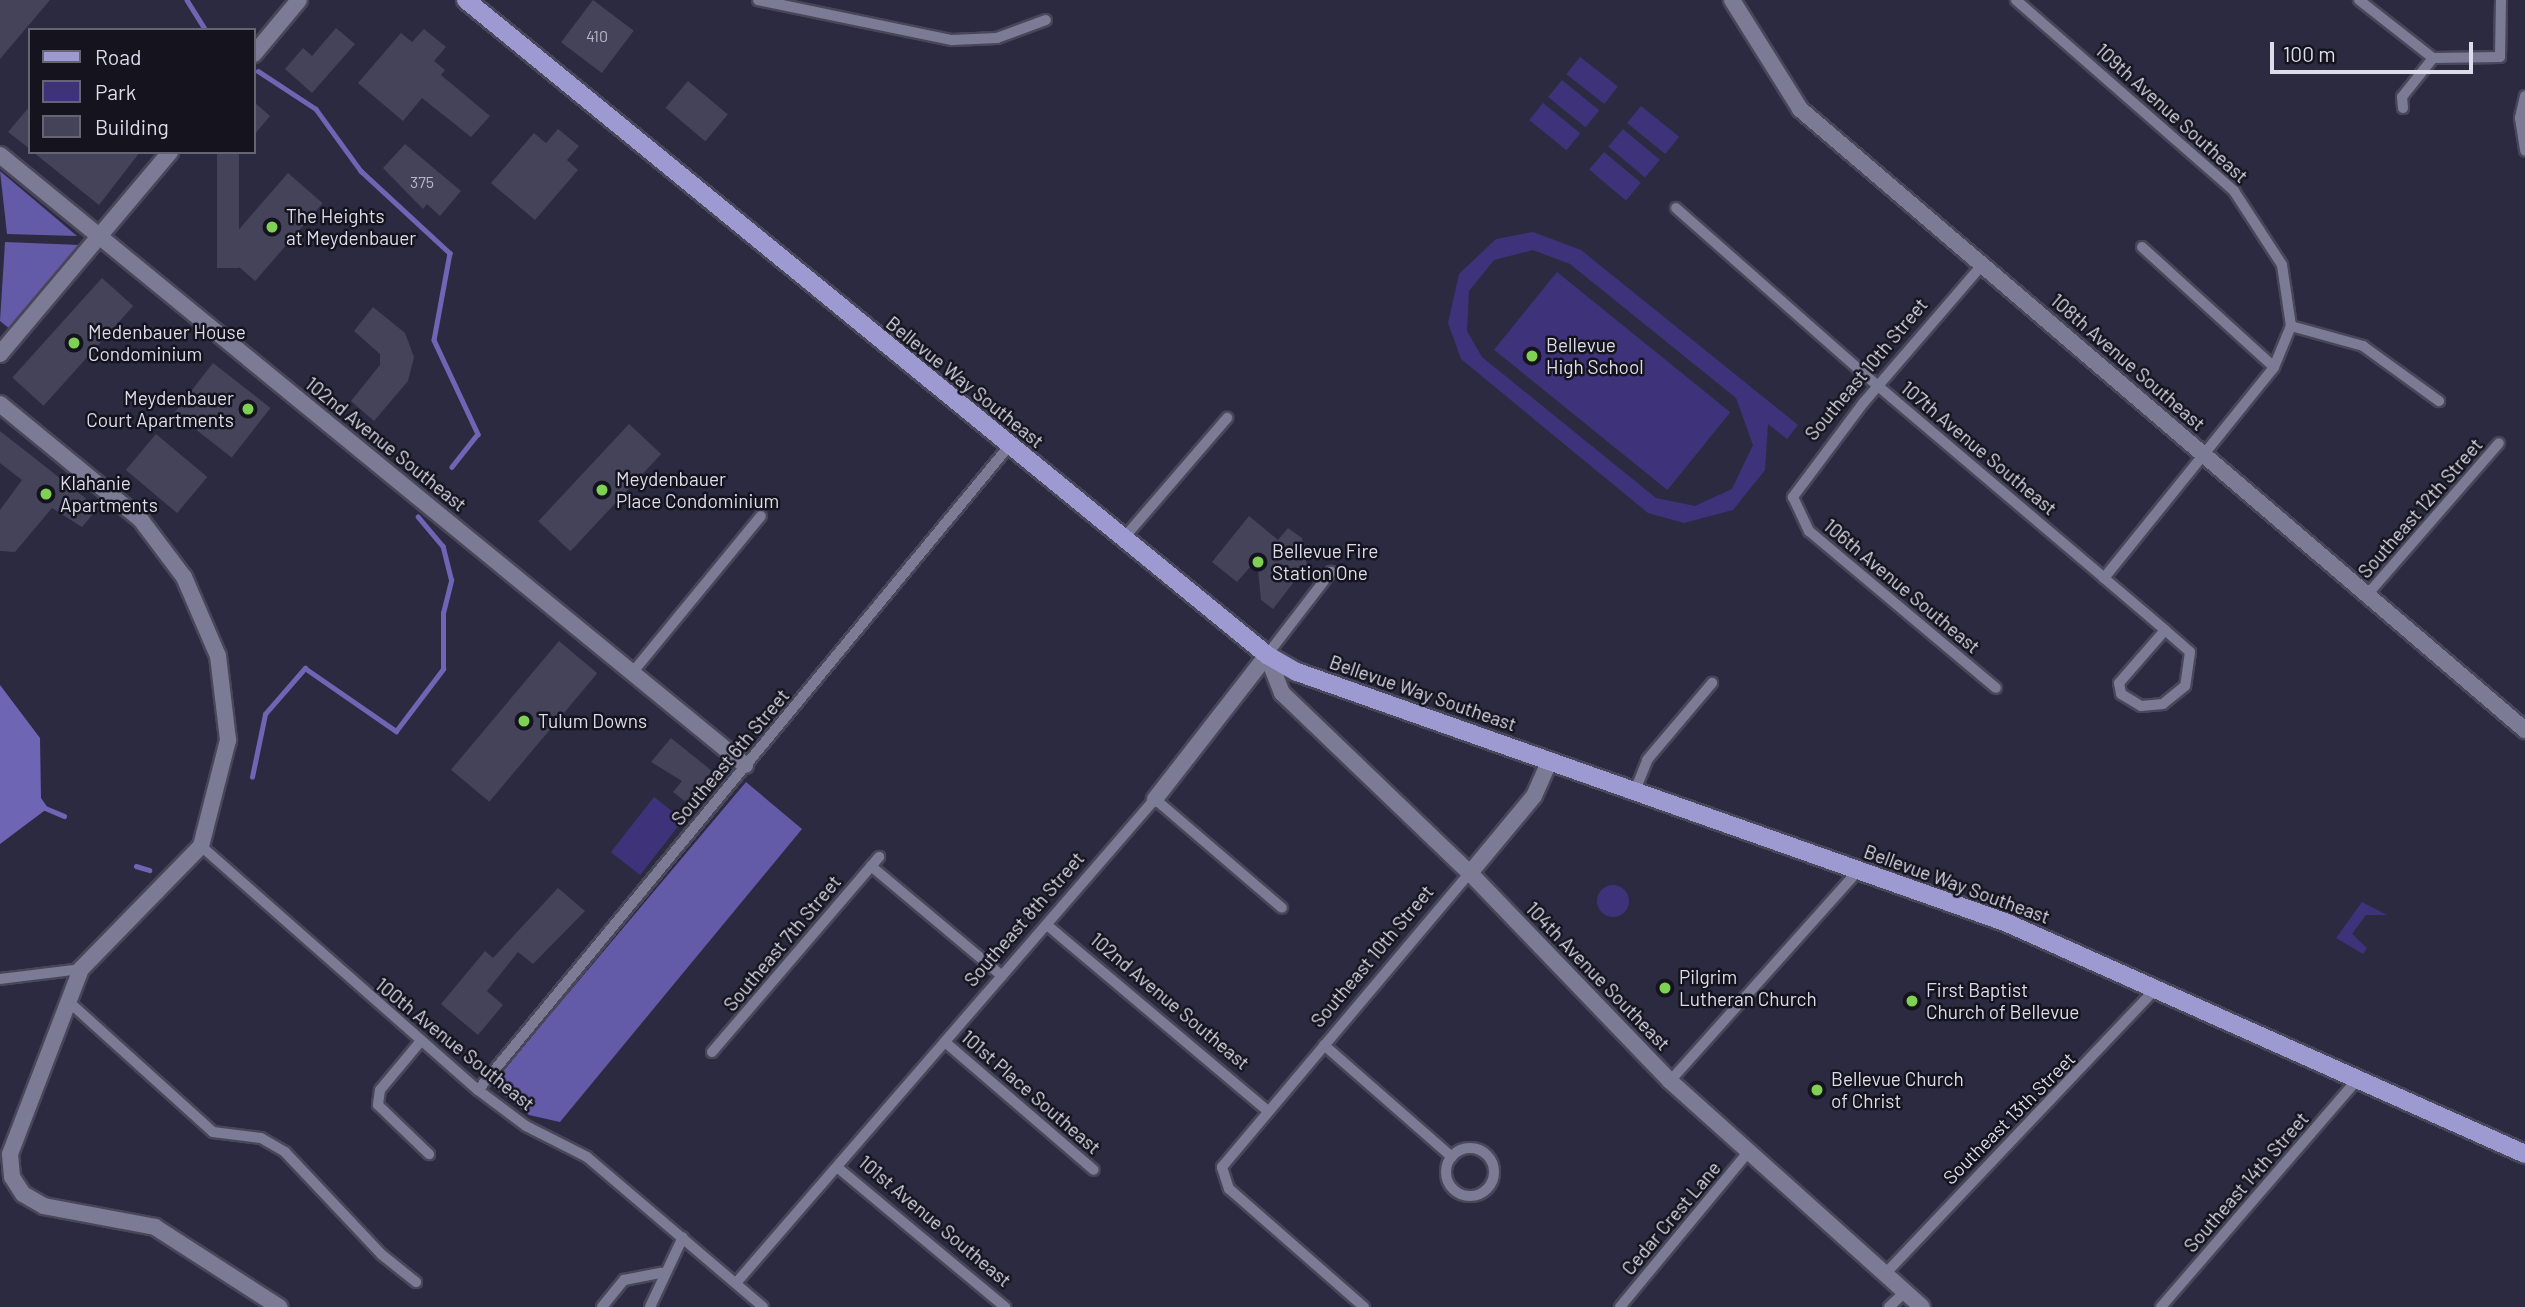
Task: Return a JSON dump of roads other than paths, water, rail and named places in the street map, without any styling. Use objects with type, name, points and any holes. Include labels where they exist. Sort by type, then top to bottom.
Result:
[{"type":"main road","name":"Bellevue Way Southeast","points":[[466,0],[1123,539],[1267,655],[1297,672],[1858,870],[2158,986],[2357,1080],[2525,1154]]},
{"type":"street","points":[[256,52],[299,0]]},
{"type":"street","points":[[758,0],[952,40],[997,38],[1046,20]]},
{"type":"street","name":"108th Avenue Southeast","points":[[1732,0],[1800,109],[2525,730]]},
{"type":"street","name":"109th Avenue Southeast","points":[[2016,0],[2234,191],[2281,265],[2291,326]]},
{"type":"street","points":[[2031,0],[2036,16]]},
{"type":"street","points":[[2359,0],[2432,58],[2500,57],[2501,0]]},
{"type":"street","points":[[2403,108],[2402,97],[2432,58]]},
{"type":"street","points":[[2525,96],[2520,118],[2525,151]]},
{"type":"street","points":[[0,354],[168,154]]},
{"type":"street","name":"102nd Avenue Southeast","points":[[0,155],[745,765]]},
{"type":"street","name":"107th Avenue Southeast","points":[[1676,208],[1878,386],[2165,630],[2190,652],[2190,674],[2174,698],[2141,706],[2122,694],[2119,682],[2165,630]]},
{"type":"street","points":[[2142,247],[2274,368]]},
{"type":"street","name":"Southeast 10th Street","points":[[1794,505],[1798,484],[1982,265]]},
{"type":"street","points":[[2104,578],[2274,368],[2291,326],[2362,346],[2440,401]]},
{"type":"street","points":[[0,404],[141,520],[204,615],[220,667],[228,740],[201,846],[81,970],[5,1158],[12,1177],[32,1201],[155,1227],[279,1307]]},
{"type":"street","points":[[1123,539],[1227,418]]},
{"type":"street","name":"Southeast 12th Street","points":[[2367,595],[2499,443]]},
{"type":"street","name":"Southeast 6th Street","points":[[478,1090],[1009,446]]},
{"type":"street","name":"106th Avenue Southeast","points":[[1794,505],[1809,531],[1996,688]]},
{"type":"street","points":[[632,673],[761,516]]},
{"type":"street","name":"Southeast 8th Street","points":[[736,1283],[1155,799],[1331,572]]},
{"type":"street","name":"104th Avenue Southeast","points":[[1267,655],[1282,693],[1385,788],[1670,1081],[1922,1307]]},
{"type":"street","points":[[1634,793],[1647,760],[1712,683]]},
{"type":"street","name":"Southeast 10th Street","points":[[1364,1307],[1228,1189],[1221,1175],[1226,1159],[1534,796],[1550,760]]},
{"type":"street","points":[[1155,799],[1282,908]]},
{"type":"street","name":"100th Avenue Southeast","points":[[201,846],[419,1042],[526,1126],[587,1157],[764,1307]]},
{"type":"street","name":"Southeast 7th Street","points":[[712,1052],[875,861],[1002,976]]},
{"type":"street","points":[[1670,1081],[1858,870]]},
{"type":"street","name":"102nd Avenue Southeast","points":[[1046,925],[1267,1110]]},
{"type":"street","points":[[0,979],[81,970]]},
{"type":"street","name":"Southeast 13th Street","points":[[1885,1274],[2158,986]]},
{"type":"street","points":[[68,1001],[213,1132],[261,1138],[285,1152],[381,1254],[416,1282]]},
{"type":"street","points":[[419,1042],[380,1090],[379,1105],[429,1154]]},
{"type":"street","name":"101st Place Southeast","points":[[945,1042],[1094,1170]]},
{"type":"street","points":[[1324,1045],[1452,1157]]},
{"type":"street","name":"Southeast 14th Street","points":[[2161,1307],[2357,1080]]},
{"type":"street","points":[[1468,1148],[1485,1153],[1494,1169],[1489,1186],[1473,1196],[1455,1191],[1446,1174],[1452,1157],[1468,1148]]},
{"type":"street","name":"Cedar Crest Lane","points":[[1620,1307],[1748,1152]]},
{"type":"street","name":"101st Avenue Southeast","points":[[838,1167],[1005,1307]]},
{"type":"street","points":[[650,1307],[661,1273],[683,1237]]},
{"type":"street","points":[[602,1307],[624,1280],[661,1273]]},
{"type":"street","points":[[1889,1307],[1905,1292]]},
{"type":"waterway","points":[[187,0],[205,28]]},
{"type":"waterway","points":[[258,71],[316,109],[361,171],[450,253],[434,340],[478,434],[452,467]]},
{"type":"waterway","points":[[252,777],[265,714],[305,668],[396,731],[443,669],[443,613],[451,580],[443,547],[418,517]]},
{"type":"waterway","points":[[43,807],[64,816]]},
{"type":"waterway","points":[[136,866],[149,870]]},
{"type":"place","name":"The Heights at Meydenbauer","points":[[272,227]]},
{"type":"place","name":"Medenbauer House Condominium","points":[[74,343]]},
{"type":"place","name":"Bellevue High School","points":[[1532,356]]},
{"type":"place","name":"Meydenbauer Court Apartments","points":[[248,409]]},
{"type":"place","name":"Meydenbauer Place Condominium","points":[[602,490]]},
{"type":"place","name":"Klahanie Apartments","points":[[46,494]]},
{"type":"place","name":"Bellevue Fire Station One","points":[[1258,562]]},
{"type":"place","name":"Tulum Downs","points":[[524,721]]},
{"type":"place","name":"Pilgrim Lutheran Church","points":[[1665,988]]},
{"type":"place","name":"First Baptist Church of Bellevue","points":[[1912,1001]]},
{"type":"place","name":"Bellevue Church of Christ","points":[[1817,1090]]}]
